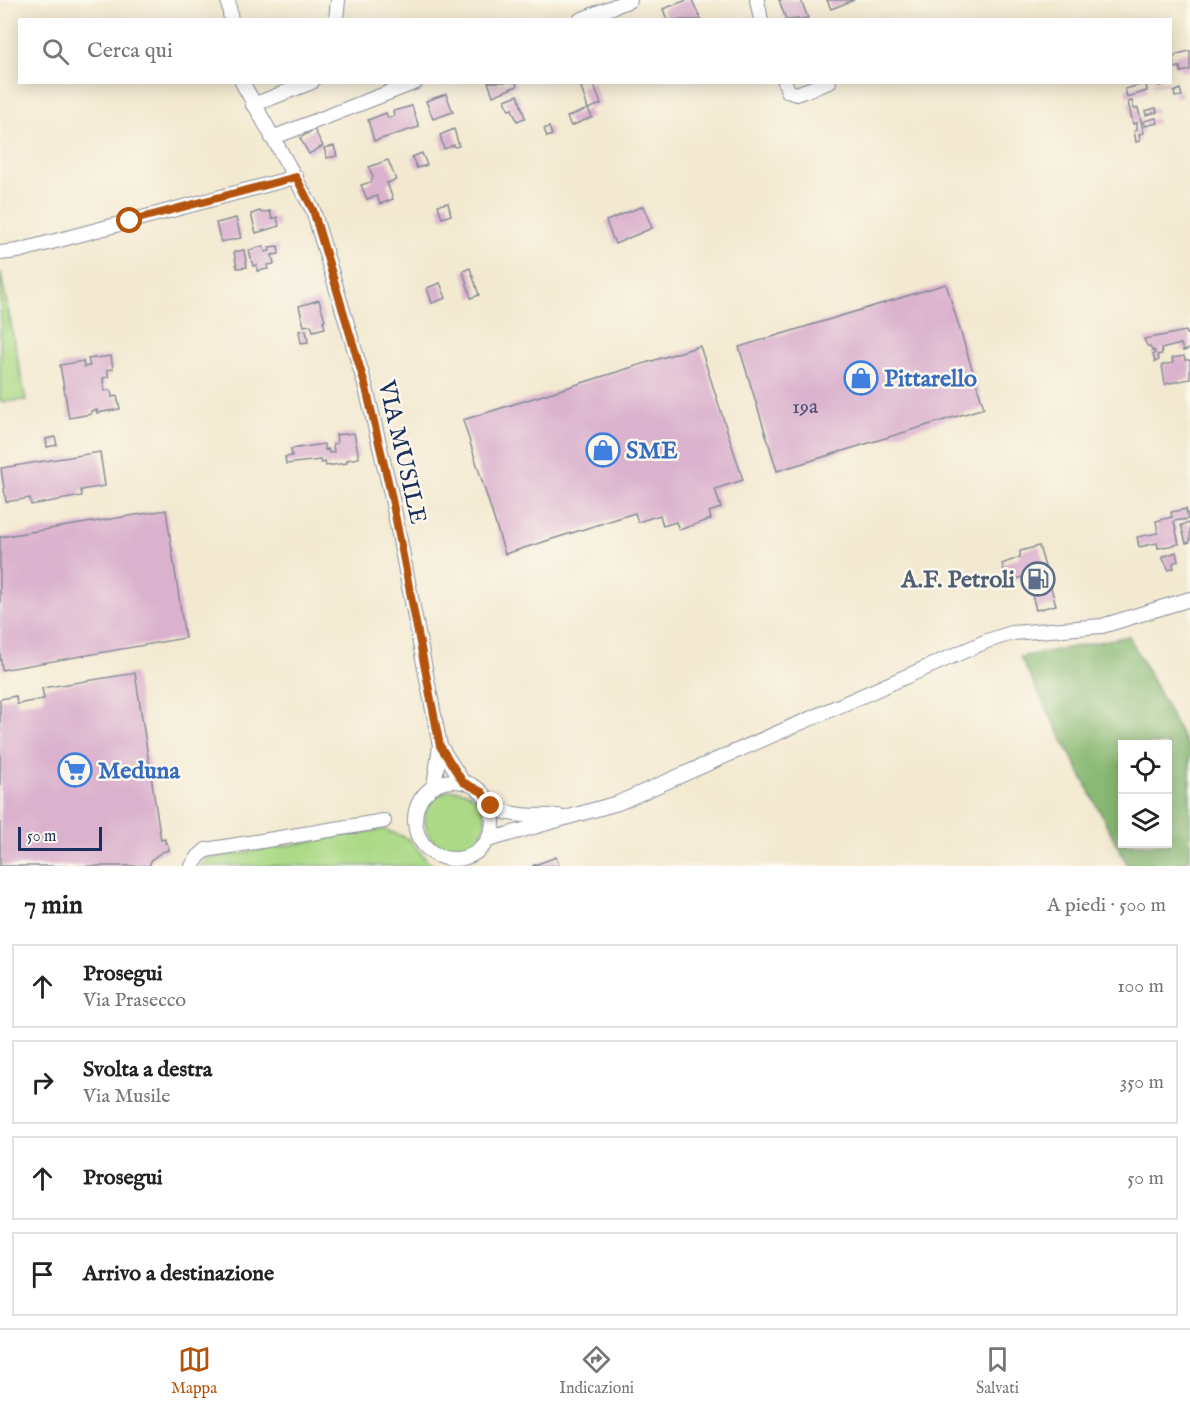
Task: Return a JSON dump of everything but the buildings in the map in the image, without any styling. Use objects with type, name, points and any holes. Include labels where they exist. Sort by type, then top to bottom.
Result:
[{"type":"street","points":[[228,0],[231,18]]},
{"type":"street","points":[[336,18],[338,0]]},
{"type":"street","points":[[585,18],[630,0]]},
{"type":"street","points":[[757,0],[761,18]]},
{"type":"street","name":"VIA MUSILE","points":[[243,84],[313,210],[366,388],[391,494],[440,746]]},
{"type":"street","points":[[253,105],[307,84]]},
{"type":"street","points":[[272,138],[411,84]]},
{"type":"street","points":[[786,84],[788,91],[796,94],[824,84]]},
{"type":"street","points":[[0,253],[18,251],[296,177]]},
{"type":"street","points":[[488,840],[605,808],[987,640],[1012,633],[1102,626],[1190,599]]},
{"type":"street","points":[[440,746],[463,782]]},
{"type":"street","points":[[434,786],[440,746]]},
{"type":"street","points":[[451,781],[463,782],[482,792],[491,806],[494,823],[488,840],[472,860],[443,862],[419,838],[415,826],[418,804],[426,792],[434,786],[451,781]]},
{"type":"street","points":[[491,806],[508,814],[566,817]]},
{"type":"street","points":[[192,866],[206,850],[384,821]]},
{"type":"green space","points":[[0,270],[26,400],[0,402]]},
{"type":"green space","points":[[1129,636],[1190,751],[1190,859],[1179,866],[1128,866],[1119,848],[1172,848],[1172,740],[1118,740],[1118,847],[1020,657]]},
{"type":"green space","points":[[455,790],[472,795],[480,803],[485,820],[480,837],[472,845],[455,850],[438,845],[430,837],[425,820],[430,803],[438,795]]},
{"type":"green space","points":[[383,829],[409,839],[434,866],[201,866],[206,859]]},
{"type":"place","name":"Pittarello","points":[[861,378]]},
{"type":"place","name":"SME","points":[[603,450]]},
{"type":"place","name":"A.F. Petroli","points":[[1038,579]]},
{"type":"place","name":"Meduna","points":[[75,770]]},
{"type":"route","points":[[130,221],[296,177],[313,210],[366,388],[391,494],[440,746],[463,782],[471,784],[482,792],[491,806]]}]
